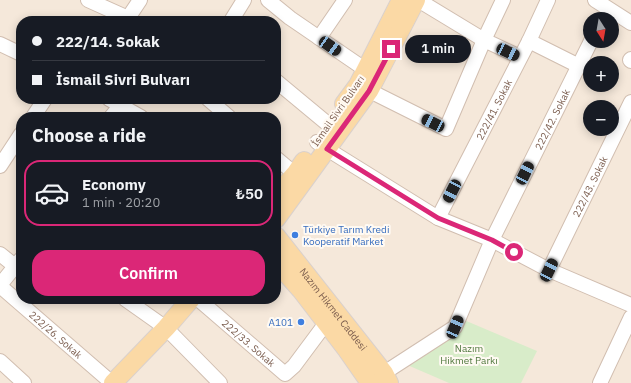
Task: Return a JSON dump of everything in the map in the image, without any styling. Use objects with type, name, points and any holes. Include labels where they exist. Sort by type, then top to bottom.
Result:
[{"type":"main road","name":"İsmail Sivri Bulvarı","points":[[281,190],[322,146],[329,126],[364,82],[402,0]]},
{"type":"main road","name":"İsmail Sivri Bulvarı","points":[[281,211],[417,0]]},
{"type":"main road","name":"Nazım Hikmet Caddesi","points":[[281,243],[381,380]]},
{"type":"main road","name":"Nazım Hikmet Caddesi","points":[[281,268],[301,290],[326,323],[381,380]]},
{"type":"main road","points":[[112,383],[166,328],[187,304]]},
{"type":"street","points":[[88,0],[119,16]]},
{"type":"street","points":[[130,16],[140,0]]},
{"type":"street","points":[[234,16],[244,0]]},
{"type":"street","points":[[268,0],[290,18],[319,38],[364,82],[446,129],[484,40],[503,0]]},
{"type":"street","points":[[319,38],[345,0]]},
{"type":"street","points":[[417,0],[484,40],[520,57]]},
{"type":"street","name":"222/41. Sokak","points":[[438,218],[548,0]]},
{"type":"street","points":[[601,9],[631,23]]},
{"type":"street","points":[[528,41],[579,66]]},
{"type":"street","points":[[1,47],[16,52]]},
{"type":"street","name":"222/42. Sokak","points":[[381,380],[455,327],[492,240],[588,48]]},
{"type":"street","points":[[281,85],[329,126]]},
{"type":"street","name":"222/43. Sokak","points":[[549,270],[631,102]]},
{"type":"street","points":[[118,104],[132,112]]},
{"type":"street","points":[[214,104],[223,112]]},
{"type":"street","points":[[0,166],[16,142]]},
{"type":"street","points":[[322,146],[438,218],[492,240],[549,270],[631,305]]},
{"type":"street","points":[[281,162],[295,174]]},
{"type":"street","points":[[0,254],[16,262]]},
{"type":"street","points":[[0,286],[16,266]]},
{"type":"street","name":"222/26. Sokak","points":[[0,286],[16,300]]},
{"type":"street","name":"222/26. Sokak","points":[[21,304],[112,383]]},
{"type":"street","points":[[132,304],[166,328],[220,383]]},
{"type":"street","name":"222/33. Sokak","points":[[203,304],[282,379],[294,366],[326,323]]},
{"type":"street","points":[[600,383],[631,317]]},
{"type":"street","points":[[0,361],[24,383]]},
{"type":"shaded area","points":[[0,0],[631,0],[631,383],[0,383]]},
{"type":"green space","name":"Nazım Hikmet Parkı","points":[[464,320],[537,351],[521,383],[449,383],[405,364]]},
{"type":"place","name":"Türkiye Tarım Kredi Kooperatif Market","points":[[295,235]]},
{"type":"place","name":"A101","points":[[301,322]]},
{"type":"route","points":[[391,49],[369,91],[327,149],[438,218],[492,240],[514,252]]}]
